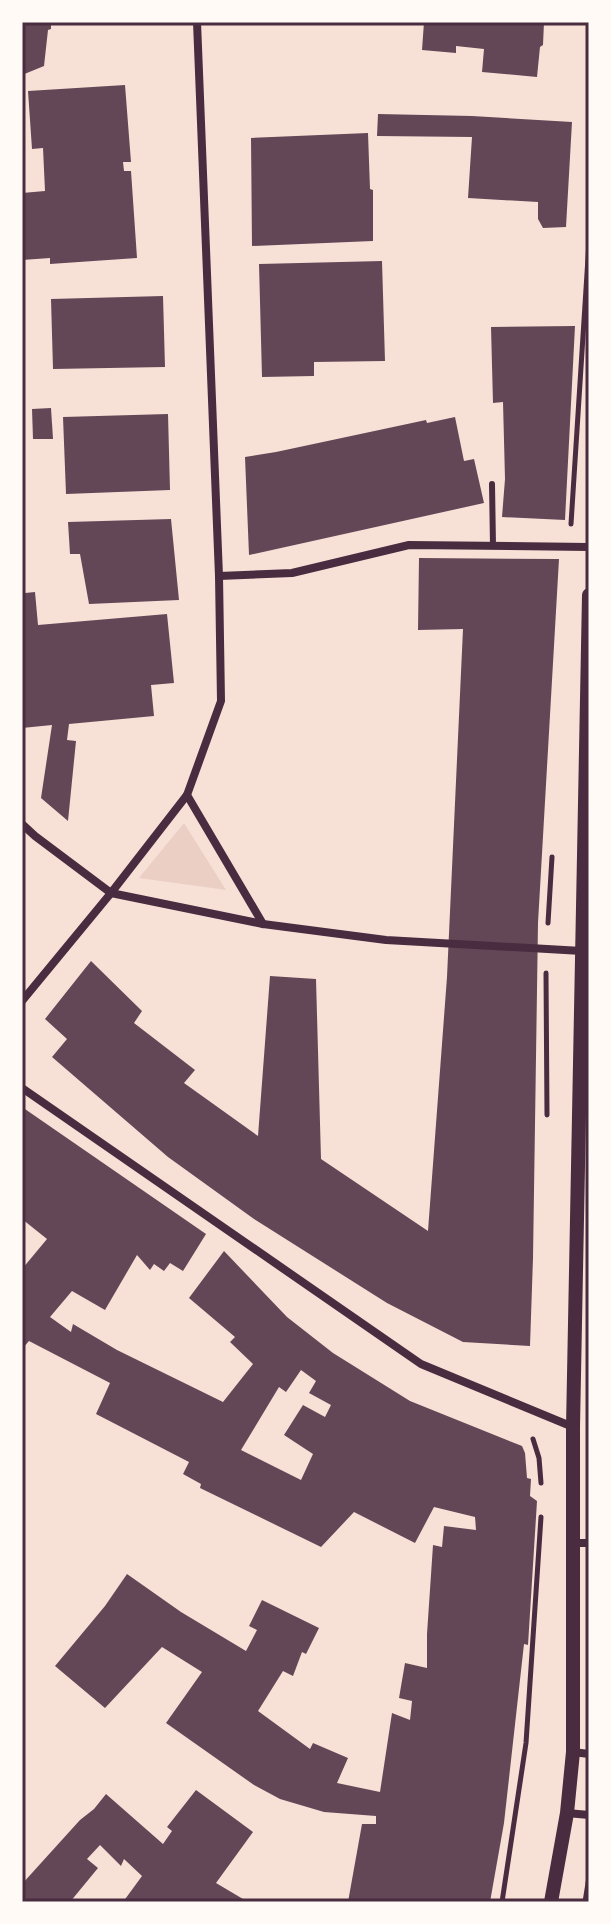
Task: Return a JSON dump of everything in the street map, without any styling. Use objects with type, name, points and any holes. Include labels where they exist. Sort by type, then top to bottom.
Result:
[{"type":"street","points":[[22,1001],[187,795],[221,701],[219,576],[197,22]]},
{"type":"street","points":[[219,576],[292,573],[409,545],[589,547]]},
{"type":"street","points":[[551,1902],[567,1813],[573,1752],[573,1427],[584,1046],[582,951],[589,595]]},
{"type":"street","points":[[187,795],[263,924]]},
{"type":"street","points":[[22,824],[111,893],[263,924],[386,940],[582,951]]},
{"type":"street","points":[[22,1088],[421,1364],[573,1427]]},
{"type":"street","points":[[573,1543],[589,1543]]},
{"type":"street","points":[[573,1752],[589,1754]]},
{"type":"street","points":[[567,1813],[589,1815]]},
{"type":"lane","points":[[492,484],[493,546]]},
{"type":"path","points":[[522,1433],[533,1439],[539,1458],[541,1487]]},
{"type":"path","points":[[502,1902],[526,1743],[541,1516]]},
{"type":"path","points":[[585,1902],[589,1877]]},
{"type":"shaded area","points":[[184,823],[226,890],[139,878]]},
{"type":"building","points":[[22,22],[51,22],[51,29],[48,30],[44,66],[22,75]]},
{"type":"building","points":[[424,22],[544,22],[537,77],[482,72],[484,49],[456,46],[456,53],[422,50]]},
{"type":"building","points":[[125,85],[131,162],[123,162],[124,171],[131,171],[137,258],[50,264],[50,258],[22,260],[22,193],[45,191],[43,148],[32,149],[28,91]]},
{"type":"building","points":[[378,114],[572,122],[566,227],[543,228],[538,219],[538,202],[468,198],[472,137],[377,136]]},
{"type":"building","points":[[368,133],[373,241],[252,246],[251,138]]},
{"type":"building","points":[[382,261],[385,361],[314,362],[314,376],[262,377],[259,264]]},
{"type":"building","points":[[163,296],[165,367],[53,369],[51,299]]},
{"type":"building","points":[[575,326],[565,520],[502,517],[505,479],[503,402],[493,403],[491,327]]},
{"type":"building","points":[[51,408],[53,439],[33,439],[32,409]]},
{"type":"building","points":[[168,414],[170,490],[66,494],[63,417]]},
{"type":"building","points":[[455,417],[464,461],[474,459],[484,503],[249,555],[245,457],[426,420],[427,423]]},
{"type":"building","points":[[171,519],[179,600],[89,604],[80,554],[70,554],[68,522]]},
{"type":"building","points":[[419,558],[559,559],[538,923],[530,1346],[463,1342],[387,1303],[254,1219],[168,1157],[52,1057],[67,1039],[45,1019],[91,961],[142,1011],[134,1023],[195,1070],[184,1083],[258,1136],[270,976],[316,979],[321,1159],[428,1231],[447,977],[463,629],[418,630]]},
{"type":"building","points":[[22,587],[25,593],[35,592],[38,625],[167,614],[174,683],[151,685],[154,716],[69,724],[67,740],[76,741],[68,821],[41,798],[52,725],[22,728]]},
{"type":"building","points":[[22,1107],[206,1234],[183,1271],[170,1263],[164,1271],[154,1264],[150,1270],[137,1255],[105,1310],[72,1291],[50,1317],[71,1332],[73,1324],[117,1350],[223,1402],[253,1364],[230,1342],[235,1337],[189,1298],[224,1251],[287,1317],[333,1353],[410,1401],[522,1446],[527,1478],[531,1479],[530,1496],[537,1501],[528,1645],[524,1644],[504,1823],[490,1902],[348,1902],[362,1824],[376,1824],[376,1816],[324,1812],[280,1799],[254,1785],[166,1723],[202,1672],[162,1647],[105,1708],[55,1666],[127,1574],[181,1612],[246,1651],[257,1630],[249,1626],[262,1600],[319,1628],[306,1654],[302,1652],[293,1676],[283,1671],[258,1711],[310,1749],[313,1743],[348,1758],[337,1783],[380,1792],[392,1713],[410,1720],[412,1701],[399,1698],[405,1663],[427,1668],[433,1545],[442,1547],[444,1526],[476,1530],[475,1517],[434,1507],[415,1543],[354,1512],[321,1547],[200,1488],[201,1484],[183,1474],[189,1462],[96,1414],[110,1383],[29,1341],[22,1349],[22,1269],[47,1239],[22,1219]],"holes":[[[301,1370],[316,1381],[309,1393],[331,1405],[325,1417],[303,1405],[284,1435],[313,1454],[301,1480],[241,1450],[279,1387],[286,1392]]]},
{"type":"building","points":[[196,1790],[253,1832],[216,1883],[243,1899],[241,1902],[123,1902],[142,1876],[124,1859],[121,1866],[100,1845],[87,1859],[98,1868],[70,1902],[22,1902],[22,1884],[106,1794],[163,1844],[172,1831],[167,1827]]}]
